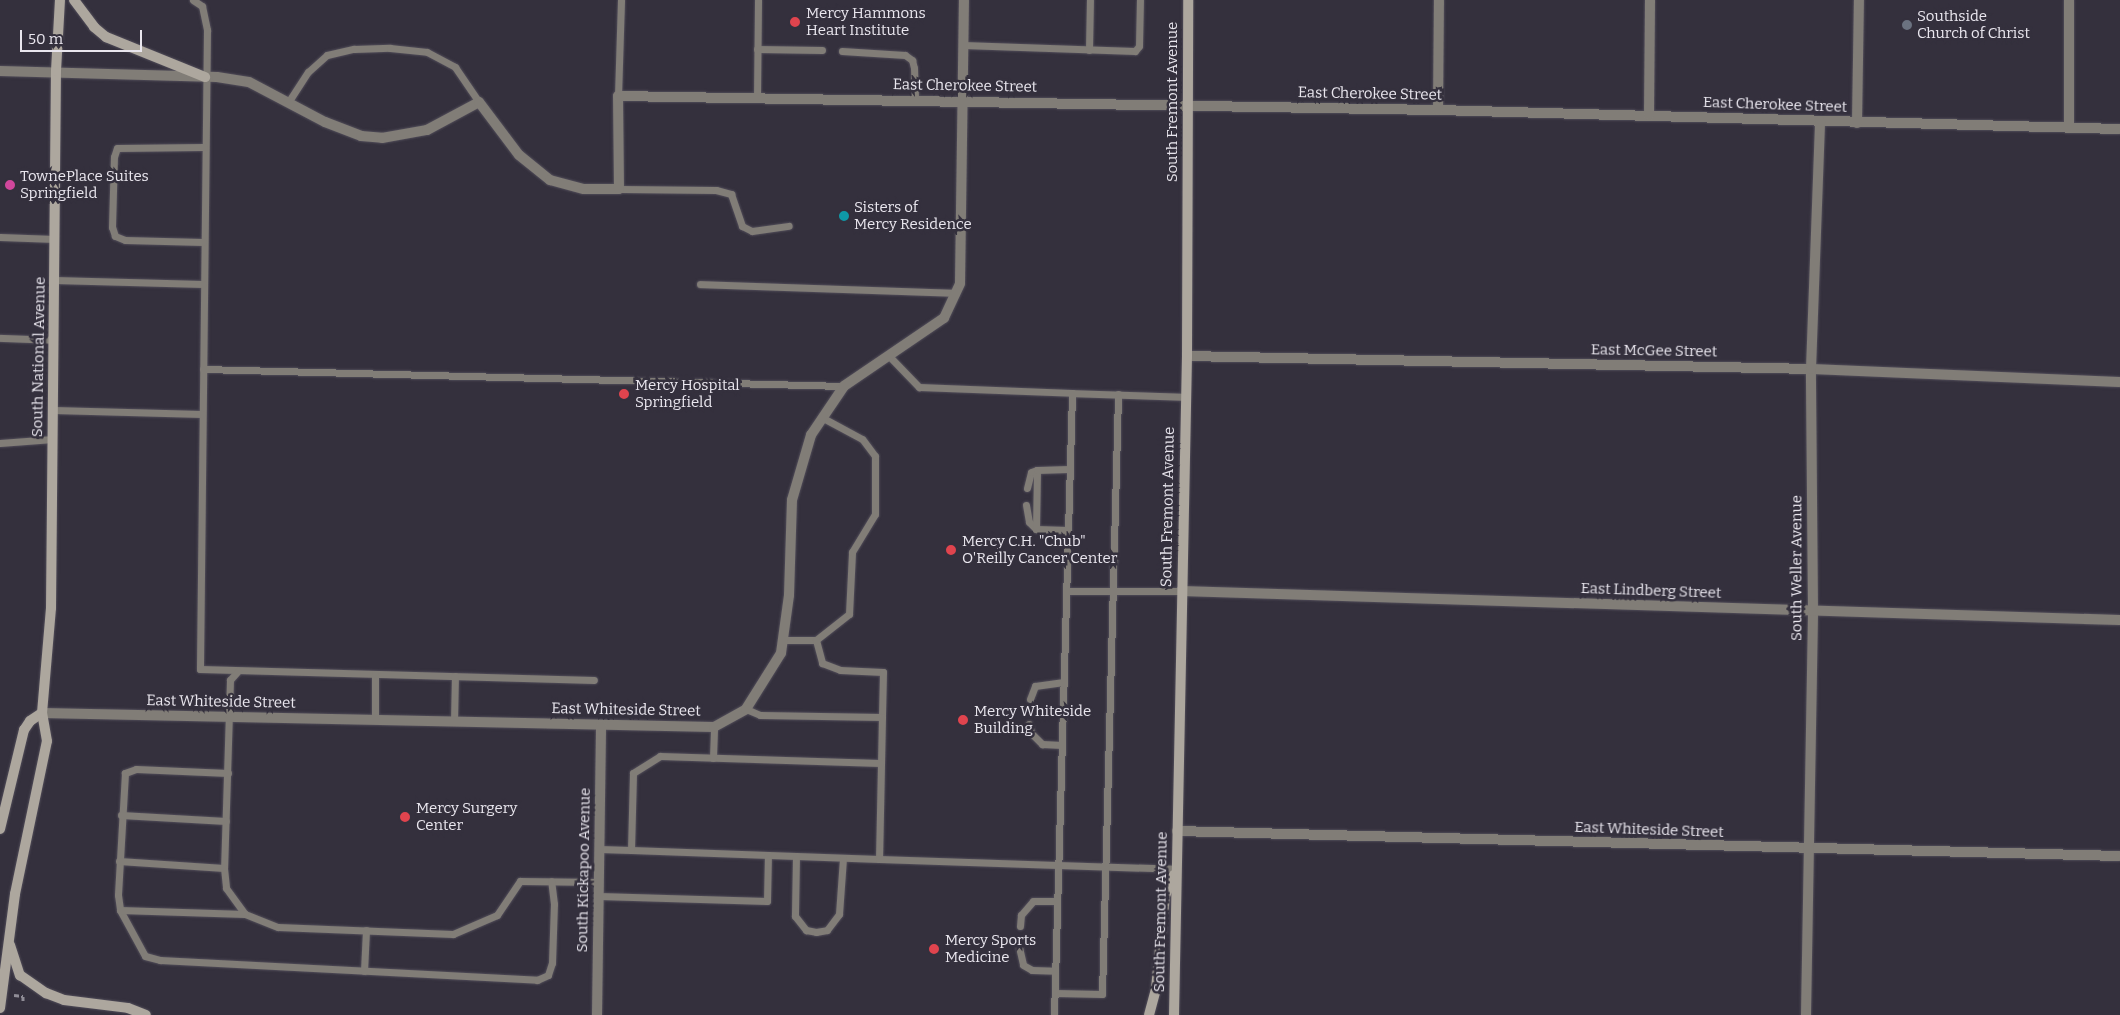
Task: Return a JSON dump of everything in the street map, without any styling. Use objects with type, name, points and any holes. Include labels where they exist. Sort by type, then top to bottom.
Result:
[{"type":"main road","name":"South National Avenue","points":[[0,1008],[8,938],[47,741],[42,713],[51,608],[56,70],[60,0]]},
{"type":"main road","points":[[74,0],[94,28],[106,37],[204,77]]},
{"type":"main road","name":"South Fremont Avenue","points":[[1174,1015],[1187,356],[1188,0]]},
{"type":"main road","points":[[0,829],[24,730],[30,721],[42,713]]},
{"type":"main road","points":[[1149,1015],[1156,990],[1165,896],[1176,869]]},
{"type":"main road","points":[[8,938],[20,975],[29,984],[64,1000],[128,1008],[146,1015]]},
{"type":"street","name":"East Whiteside Street","points":[[42,713],[714,727],[746,709],[781,653],[789,595],[792,500],[811,435],[844,386],[890,357],[944,318],[960,283],[964,0]]},
{"type":"street","points":[[1438,110],[1439,0]]},
{"type":"street","points":[[1649,115],[1650,0]]},
{"type":"street","points":[[1857,123],[1859,0]]},
{"type":"street","points":[[2069,0],[2069,127]]},
{"type":"street","points":[[0,70],[56,70],[204,77],[249,82],[289,101],[325,122],[361,136],[382,138],[427,130],[479,102],[519,155],[550,180],[584,189],[618,189],[618,96]]},
{"type":"street","name":"East Cherokee Street","points":[[618,96],[962,100],[1438,110],[2120,129]]},
{"type":"street","name":"South Weller Avenue","points":[[1806,1015],[1813,611],[1810,369],[1820,121]]},
{"type":"street","name":"East McGee Street","points":[[1187,356],[1810,369],[2120,382]]},
{"type":"street","name":"East Lindberg Street","points":[[1181,592],[2120,620]]},
{"type":"street","name":"South Kickapoo Avenue","points":[[597,1015],[601,726]]},
{"type":"street","name":"East Whiteside Street","points":[[1177,831],[2120,856]]},
{"type":"lane","points":[[193,0],[202,6],[207,18],[204,77],[200,669],[594,680]]},
{"type":"lane","points":[[618,96],[621,0]]},
{"type":"lane","points":[[757,98],[758,0]]},
{"type":"lane","points":[[1089,50],[1090,0]]},
{"type":"lane","points":[[963,45],[1136,51],[1139,46],[1140,0]]},
{"type":"lane","points":[[289,101],[308,72],[327,55],[354,49],[390,48],[427,52],[455,67],[479,102]]},
{"type":"lane","points":[[757,49],[822,50]]},
{"type":"lane","points":[[842,51],[905,54],[912,60],[914,68],[915,100]]},
{"type":"lane","points":[[203,242],[126,240],[115,236],[112,227],[114,157],[117,148],[204,147]]},
{"type":"lane","points":[[618,189],[716,190],[731,194],[742,226],[752,231],[789,226]]},
{"type":"lane","points":[[0,237],[55,240]]},
{"type":"lane","points":[[54,280],[203,284]]},
{"type":"lane","points":[[700,284],[956,293]]},
{"type":"lane","points":[[0,338],[54,340]]},
{"type":"lane","points":[[890,357],[919,387],[1186,397]]},
{"type":"lane","points":[[203,369],[844,386]]},
{"type":"lane","points":[[1054,1015],[1072,393]]},
{"type":"lane","points":[[1055,993],[1102,994],[1118,394]]},
{"type":"lane","points":[[53,410],[202,414]]},
{"type":"lane","points":[[783,640],[816,640],[849,614],[852,552],[875,514],[875,456],[862,439],[823,418]]},
{"type":"lane","points":[[0,443],[53,439]]},
{"type":"lane","points":[[1027,488],[1032,472],[1037,470],[1069,469]]},
{"type":"lane","points":[[1036,529],[1037,470]]},
{"type":"lane","points":[[1026,505],[1029,522],[1036,529],[1068,530]]},
{"type":"lane","points":[[1066,591],[1181,592]]},
{"type":"lane","points":[[816,640],[822,664],[840,670],[883,672],[878,859]]},
{"type":"lane","points":[[238,670],[230,680],[224,868],[226,888],[245,914]]},
{"type":"lane","points":[[375,674],[375,720]]},
{"type":"lane","points":[[454,722],[455,676]]},
{"type":"lane","points":[[1030,700],[1035,686],[1064,682]]},
{"type":"lane","points":[[746,709],[760,716],[882,716]]},
{"type":"lane","points":[[1029,724],[1031,733],[1042,744],[1062,745]]},
{"type":"lane","points":[[713,758],[714,727]]},
{"type":"lane","points":[[631,850],[633,773],[660,756],[880,763]]},
{"type":"lane","points":[[228,773],[136,769],[125,773],[119,861],[120,910],[145,956],[160,960],[537,980],[548,975],[552,963],[554,904],[551,881]]},
{"type":"lane","points":[[121,814],[226,821]]},
{"type":"lane","points":[[600,850],[1176,869]]},
{"type":"lane","points":[[599,896],[766,901],[768,855]]},
{"type":"lane","points":[[796,856],[795,916],[806,930],[816,932],[827,930],[839,914],[842,858]]},
{"type":"lane","points":[[119,861],[224,868]]},
{"type":"lane","points":[[120,910],[245,914],[278,927],[453,934],[497,915],[520,881],[599,882]]},
{"type":"lane","points":[[1020,926],[1021,915],[1033,902],[1057,901]]},
{"type":"lane","points":[[364,971],[366,930]]},
{"type":"lane","points":[[1019,947],[1023,965],[1032,970],[1055,971]]},
{"type":"path","points":[[14,995],[22,996],[22,1002]]},
{"type":"place","name":"Mercy Hammons Heart Institute","points":[[795,22]]},
{"type":"place","name":"Southside Church of Christ","points":[[1907,25]]},
{"type":"place","name":"TownePlace Suites Springfield","points":[[10,185]]},
{"type":"place","name":"Sisters of Mercy Residence","points":[[844,216]]},
{"type":"place","name":"Mercy Hospital Springfield","points":[[624,394]]},
{"type":"place","name":"Mercy C.H. \"Chub\" O'Reilly Cancer Center","points":[[951,550]]},
{"type":"place","name":"Mercy Whiteside Building","points":[[963,720]]},
{"type":"place","name":"Mercy Surgery Center","points":[[405,817]]},
{"type":"place","name":"Mercy Sports Medicine","points":[[934,949]]}]
